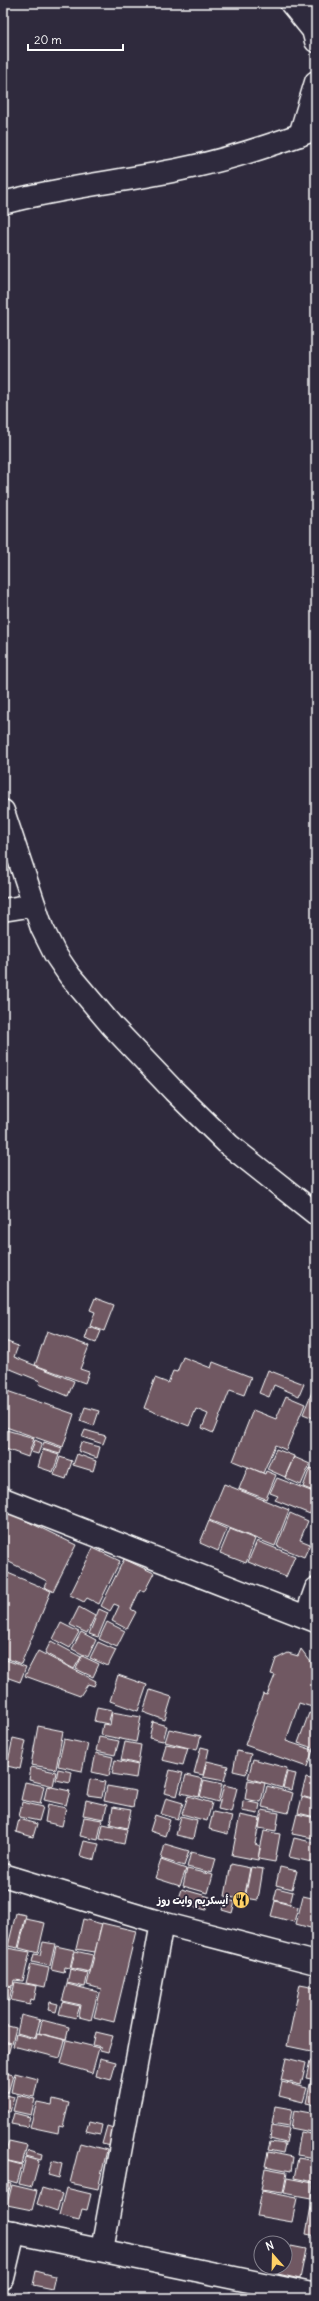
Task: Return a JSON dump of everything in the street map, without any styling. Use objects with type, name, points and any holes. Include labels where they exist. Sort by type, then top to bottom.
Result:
[{"type":"street","points":[[291,3],[313,30],[316,41]]},
{"type":"street","points":[[3,203],[60,189],[222,161],[308,132],[316,82]]},
{"type":"street","points":[[3,811],[42,928],[55,954],[70,976],[113,1028],[229,1145],[316,1214]]},
{"type":"street","points":[[3,910],[34,904]]},
{"type":"street","points":[[3,1499],[311,1619],[316,1589]]},
{"type":"street","points":[[3,1876],[162,1923],[316,1963]]},
{"type":"street","points":[[102,2250],[162,1923]]},
{"type":"street","points":[[3,2278],[8,2231],[316,2296]]},
{"type":"building","points":[[95,1298],[114,1305],[104,1331],[90,1326],[95,1312],[90,1310]]},
{"type":"building","points":[[89,1327],[101,1331],[96,1343],[85,1339]]},
{"type":"building","points":[[47,1331],[89,1346],[80,1369],[89,1372],[85,1383],[35,1365]]},
{"type":"building","points":[[5,1341],[18,1346],[14,1357],[74,1381],[68,1396],[39,1384],[40,1381],[3,1366]]},
{"type":"building","points":[[183,1357],[211,1368],[213,1362],[251,1377],[244,1395],[230,1390],[213,1433],[202,1428],[208,1414],[196,1409],[189,1426],[144,1408],[155,1378],[168,1383],[173,1371],[177,1372]]},
{"type":"building","points":[[268,1370],[304,1384],[299,1396],[274,1385],[269,1397],[259,1393]]},
{"type":"building","points":[[314,1387],[316,1388],[316,1419],[303,1414]]},
{"type":"building","points":[[7,1391],[74,1414],[63,1447],[3,1426],[3,1403]]},
{"type":"building","points":[[286,1396],[305,1404],[286,1450],[275,1445],[263,1473],[233,1461],[253,1410],[276,1419]]},
{"type":"building","points":[[85,1407],[99,1411],[94,1426],[80,1421]]},
{"type":"building","points":[[3,1429],[34,1438],[28,1457],[3,1448]]},
{"type":"building","points":[[85,1430],[106,1436],[103,1444],[82,1437]]},
{"type":"building","points":[[35,1440],[42,1443],[38,1454],[31,1452]]},
{"type":"building","points":[[44,1442],[62,1448],[60,1454],[42,1449]]},
{"type":"building","points":[[81,1442],[100,1447],[97,1458],[78,1451]]},
{"type":"building","points":[[276,1449],[294,1456],[285,1477],[267,1469]]},
{"type":"building","points":[[43,1450],[59,1455],[53,1472],[38,1467]]},
{"type":"building","points":[[77,1454],[96,1461],[93,1471],[73,1465]]},
{"type":"building","points":[[60,1457],[72,1461],[66,1479],[54,1475]]},
{"type":"building","points":[[294,1457],[310,1464],[301,1485],[285,1478]]},
{"type":"building","points":[[248,1467],[265,1474],[266,1471],[276,1475],[266,1499],[239,1489]]},
{"type":"building","points":[[310,1468],[316,1470],[316,1492],[303,1487]]},
{"type":"building","points":[[277,1478],[316,1493],[310,1514],[275,1500],[278,1496],[270,1493]]},
{"type":"building","points":[[224,1484],[289,1510],[275,1546],[209,1520]]},
{"type":"building","points":[[8,1512],[76,1545],[53,1591],[44,1587],[47,1581],[3,1559],[3,1523]]},
{"type":"building","points":[[290,1513],[308,1521],[300,1540],[310,1544],[304,1557],[277,1546]]},
{"type":"building","points":[[209,1521],[227,1529],[218,1551],[200,1543]]},
{"type":"building","points":[[230,1529],[255,1539],[246,1563],[220,1553]]},
{"type":"building","points":[[257,1541],[295,1556],[286,1577],[248,1562]]},
{"type":"building","points":[[93,1548],[120,1561],[99,1604],[87,1598],[84,1602],[70,1595]]},
{"type":"building","points":[[124,1559],[154,1573],[144,1592],[140,1590],[131,1609],[136,1612],[127,1629],[112,1621],[119,1606],[114,1604],[110,1611],[101,1606]]},
{"type":"building","points":[[3,1571],[51,1591],[21,1664],[3,1657]]},
{"type":"building","points":[[79,1607],[95,1616],[87,1633],[70,1625]]},
{"type":"building","points":[[99,1609],[108,1613],[98,1637],[89,1634]]},
{"type":"building","points":[[107,1622],[125,1631],[117,1647],[99,1639]]},
{"type":"building","points":[[61,1623],[79,1632],[70,1648],[53,1639]]},
{"type":"building","points":[[81,1632],[96,1640],[88,1657],[72,1649]]},
{"type":"building","points":[[51,1641],[81,1657],[74,1669],[45,1653]]},
{"type":"building","points":[[98,1642],[116,1650],[108,1666],[90,1658]]},
{"type":"building","points":[[301,1649],[316,1669],[316,1701],[312,1707],[299,1703],[286,1741],[313,1750],[307,1767],[245,1745],[263,1694],[267,1695],[275,1675],[271,1674],[276,1659],[288,1653],[298,1656]]},
{"type":"building","points":[[38,1651],[96,1681],[94,1686],[88,1684],[80,1696],[25,1676]]},
{"type":"building","points":[[82,1656],[99,1664],[93,1677],[76,1669]]},
{"type":"building","points":[[3,1659],[26,1667],[20,1682],[3,1676]]},
{"type":"building","points":[[118,1675],[147,1685],[138,1711],[110,1701]]},
{"type":"building","points":[[150,1690],[172,1697],[165,1720],[143,1712]]},
{"type":"building","points":[[97,1707],[112,1710],[108,1724],[94,1721]]},
{"type":"building","points":[[112,1712],[141,1717],[136,1742],[101,1735],[103,1724],[110,1725]]},
{"type":"building","points":[[309,1713],[316,1715],[316,1749],[298,1743]]},
{"type":"building","points":[[153,1722],[167,1726],[163,1741],[149,1738]]},
{"type":"building","points":[[38,1726],[63,1731],[56,1769],[31,1765]]},
{"type":"building","points":[[169,1729],[201,1736],[197,1750],[165,1742]]},
{"type":"building","points":[[99,1737],[119,1741],[115,1755],[96,1751]]},
{"type":"building","points":[[13,1738],[26,1741],[20,1769],[7,1766]]},
{"type":"building","points":[[64,1739],[88,1744],[82,1771],[58,1766]]},
{"type":"building","points":[[125,1742],[141,1745],[138,1764],[121,1760]]},
{"type":"building","points":[[166,1744],[188,1748],[183,1765],[162,1760]]},
{"type":"building","points":[[201,1747],[209,1749],[203,1775],[194,1773]]},
{"type":"building","points":[[237,1751],[251,1754],[246,1774],[233,1771]]},
{"type":"building","points":[[96,1753],[113,1757],[109,1776],[92,1772]]},
{"type":"building","points":[[253,1759],[287,1768],[282,1788],[248,1778]]},
{"type":"building","points":[[115,1760],[138,1765],[136,1778],[112,1774]]},
{"type":"building","points":[[207,1761],[228,1766],[224,1781],[203,1777]]},
{"type":"building","points":[[31,1767],[56,1772],[53,1786],[29,1780]]},
{"type":"building","points":[[58,1769],[72,1772],[70,1783],[56,1780]]},
{"type":"building","points":[[170,1770],[183,1773],[177,1796],[164,1793]]},
{"type":"building","points":[[287,1772],[296,1774],[292,1790],[283,1788]]},
{"type":"building","points":[[186,1775],[203,1779],[199,1797],[181,1793]]},
{"type":"building","points":[[306,1778],[316,1780],[316,1800],[301,1796]]},
{"type":"building","points":[[90,1779],[105,1782],[102,1797],[87,1795]]},
{"type":"building","points":[[204,1780],[222,1784],[218,1802],[200,1797]]},
{"type":"building","points":[[248,1780],[265,1783],[261,1802],[245,1799]]},
{"type":"building","points":[[25,1782],[44,1786],[40,1804],[21,1800]]},
{"type":"building","points":[[224,1785],[237,1788],[231,1812],[218,1809]]},
{"type":"building","points":[[47,1786],[70,1791],[66,1805],[44,1800]]},
{"type":"building","points":[[107,1786],[136,1791],[133,1807],[104,1801]]},
{"type":"building","points":[[267,1786],[293,1793],[288,1813],[262,1807]]},
{"type":"building","points":[[188,1796],[212,1803],[207,1821],[182,1814]]},
{"type":"building","points":[[302,1797],[316,1801],[315,1817],[298,1813]]},
{"type":"building","points":[[166,1798],[183,1803],[178,1819],[161,1814]]},
{"type":"building","points":[[86,1800],[107,1805],[104,1819],[83,1815]]},
{"type":"building","points":[[243,1801],[260,1804],[258,1814],[242,1811]]},
{"type":"building","points":[[22,1802],[43,1807],[39,1821],[19,1817]]},
{"type":"building","points":[[48,1804],[66,1808],[62,1826],[45,1822]]},
{"type":"building","points":[[113,1807],[131,1810],[127,1828],[110,1824]]},
{"type":"building","points":[[262,1810],[279,1813],[276,1831],[259,1828]]},
{"type":"building","points":[[213,1812],[232,1816],[228,1834],[209,1829]]},
{"type":"building","points":[[297,1814],[316,1818],[313,1838],[292,1834]]},
{"type":"building","points":[[155,1815],[170,1820],[165,1836],[150,1831]]},
{"type":"building","points":[[240,1815],[260,1819],[255,1844],[260,1846],[258,1860],[232,1855]]},
{"type":"building","points":[[181,1816],[197,1820],[193,1839],[176,1835]]},
{"type":"building","points":[[84,1817],[102,1820],[98,1840],[80,1836]]},
{"type":"building","points":[[19,1819],[37,1824],[33,1837],[16,1832]]},
{"type":"building","points":[[103,1824],[127,1829],[124,1844],[100,1839]]},
{"type":"building","points":[[264,1831],[280,1834],[275,1862],[258,1859]]},
{"type":"building","points":[[294,1838],[316,1843],[316,1863],[289,1857]]},
{"type":"building","points":[[84,1841],[99,1844],[95,1860],[80,1856]]},
{"type":"building","points":[[165,1844],[189,1851],[184,1866],[161,1859]]},
{"type":"building","points":[[191,1852],[216,1858],[212,1873],[187,1867]]},
{"type":"building","points":[[161,1860],[186,1869],[180,1886],[155,1878]]},
{"type":"building","points":[[231,1864],[250,1868],[244,1900],[225,1896]]},
{"type":"building","points":[[251,1867],[263,1869],[258,1900],[245,1898]]},
{"type":"building","points":[[280,1867],[297,1871],[292,1889],[276,1885]]},
{"type":"building","points":[[187,1869],[213,1875],[208,1893],[183,1886]]},
{"type":"building","points":[[277,1888],[293,1892],[290,1904],[274,1900]]},
{"type":"building","points":[[182,1889],[210,1897],[206,1910],[178,1902]]},
{"type":"building","points":[[303,1896],[316,1899],[314,1929],[296,1924]]},
{"type":"building","points":[[225,1899],[235,1902],[232,1913],[222,1910]]},
{"type":"building","points":[[275,1901],[298,1907],[294,1922],[271,1916]]},
{"type":"building","points":[[16,1913],[26,1915],[18,1948],[8,1946]]},
{"type":"building","points":[[26,1919],[45,1923],[38,1953],[19,1948]]},
{"type":"building","points":[[83,1919],[102,1924],[95,1952],[76,1949]]},
{"type":"building","points":[[102,1923],[136,1931],[114,2022],[94,2017],[101,1989],[87,1985]]},
{"type":"building","points":[[43,1942],[55,1944],[50,1966],[32,1962],[34,1954],[40,1955]]},
{"type":"building","points":[[56,1946],[74,1950],[70,1968],[65,1967],[64,1973],[51,1970]]},
{"type":"building","points":[[7,1948],[30,1952],[23,1981],[14,1980],[13,1986],[3,1984],[3,1969]]},
{"type":"building","points":[[75,1951],[93,1955],[89,1972],[71,1968]]},
{"type":"building","points":[[31,1964],[49,1968],[45,1987],[26,1983]]},
{"type":"building","points":[[70,1969],[88,1973],[85,1987],[67,1983]]},
{"type":"building","points":[[15,1982],[37,1986],[34,2000],[31,1999],[30,2004],[11,2000]]},
{"type":"building","points":[[67,1984],[98,1992],[91,2020],[79,2017],[81,2005],[62,2001]]},
{"type":"building","points":[[300,1984],[316,1987],[316,2052],[287,2046]]},
{"type":"building","points":[[3,1985],[12,1987],[9,2001],[3,2000]]},
{"type":"building","points":[[50,2002],[58,2004],[56,2012],[48,2010]]},
{"type":"building","points":[[62,2002],[80,2006],[76,2018],[59,2014]]},
{"type":"building","points":[[21,2015],[40,2020],[35,2038],[17,2033]]},
{"type":"building","points":[[42,2020],[69,2027],[66,2040],[39,2033]]},
{"type":"building","points":[[4,2025],[16,2028],[12,2043],[3,2041]]},
{"type":"building","points":[[96,2032],[113,2036],[108,2052],[100,2050],[101,2047],[93,2045]]},
{"type":"building","points":[[37,2033],[65,2040],[60,2058],[13,2046],[16,2034],[36,2039]]},
{"type":"building","points":[[67,2040],[99,2048],[92,2073],[61,2064]]},
{"type":"building","points":[[3,2042],[11,2044],[8,2054],[3,2052]]},
{"type":"building","points":[[100,2058],[116,2062],[111,2080],[96,2076]]},
{"type":"building","points":[[286,2058],[306,2063],[301,2085],[281,2080]]},
{"type":"building","points":[[310,2061],[316,2062],[316,2080],[306,2078]]},
{"type":"building","points":[[3,2072],[13,2075],[8,2093],[3,2092]]},
{"type":"building","points":[[15,2073],[38,2079],[34,2097],[11,2092]]},
{"type":"building","points":[[311,2080],[316,2081],[316,2105],[306,2103]]},
{"type":"building","points":[[282,2082],[307,2088],[303,2102],[279,2096]]},
{"type":"building","points":[[3,2094],[14,2097],[10,2112],[3,2110]]},
{"type":"building","points":[[17,2095],[35,2099],[31,2115],[13,2111]]},
{"type":"building","points":[[53,2099],[69,2103],[63,2127],[59,2126],[58,2133],[30,2127],[37,2102],[52,2105]]},
{"type":"building","points":[[275,2106],[292,2109],[289,2126],[272,2123]]},
{"type":"building","points":[[294,2110],[316,2114],[316,2133],[291,2128]]},
{"type":"building","points":[[14,2113],[30,2117],[27,2127],[11,2124]]},
{"type":"building","points":[[89,2122],[102,2125],[100,2134],[86,2131]]},
{"type":"building","points":[[272,2125],[289,2128],[286,2143],[270,2139]]},
{"type":"building","points":[[107,2126],[120,2130],[116,2147],[102,2144]]},
{"type":"building","points":[[301,2132],[316,2135],[316,2158],[297,2155]]},
{"type":"building","points":[[9,2141],[27,2145],[22,2164],[4,2160]]},
{"type":"building","points":[[270,2142],[285,2144],[283,2153],[268,2150]]},
{"type":"building","points":[[80,2143],[107,2150],[98,2189],[70,2183]]},
{"type":"building","points":[[28,2150],[42,2154],[41,2160],[26,2156]]},
{"type":"building","points":[[268,2152],[293,2157],[291,2171],[265,2166]]},
{"type":"building","points":[[26,2157],[39,2161],[32,2187],[19,2184]]},
{"type":"building","points":[[298,2158],[316,2161],[314,2182],[294,2178]]},
{"type":"building","points":[[3,2160],[22,2165],[17,2183],[3,2179]]},
{"type":"building","points":[[52,2161],[62,2164],[59,2178],[48,2175]]},
{"type":"building","points":[[265,2168],[287,2172],[283,2193],[261,2190]]},
{"type":"building","points":[[287,2178],[313,2183],[311,2198],[284,2193]]},
{"type":"building","points":[[3,2181],[11,2183],[5,2205],[3,2205]]},
{"type":"building","points":[[12,2185],[37,2191],[32,2210],[7,2205]]},
{"type":"building","points":[[316,2185],[316,2202],[313,2201]]},
{"type":"building","points":[[42,2188],[62,2194],[57,2211],[37,2204]]},
{"type":"building","points":[[66,2188],[91,2194],[87,2210],[82,2209],[79,2220],[59,2215]]},
{"type":"building","points":[[262,2191],[297,2198],[292,2222],[257,2216]]},
{"type":"building","points":[[312,2201],[316,2202],[316,2236],[306,2234]]},
{"type":"building","points":[[293,2246],[306,2249],[300,2279],[282,2275],[293,2275]]},
{"type":"building","points":[[36,2271],[55,2276],[52,2289],[33,2285]]},
{"type":"building","points":[[29,2293],[51,2298],[28,2298]]},
{"type":"place","name":"أيسكريم وايت روز","points":[[241,1900]]}]
